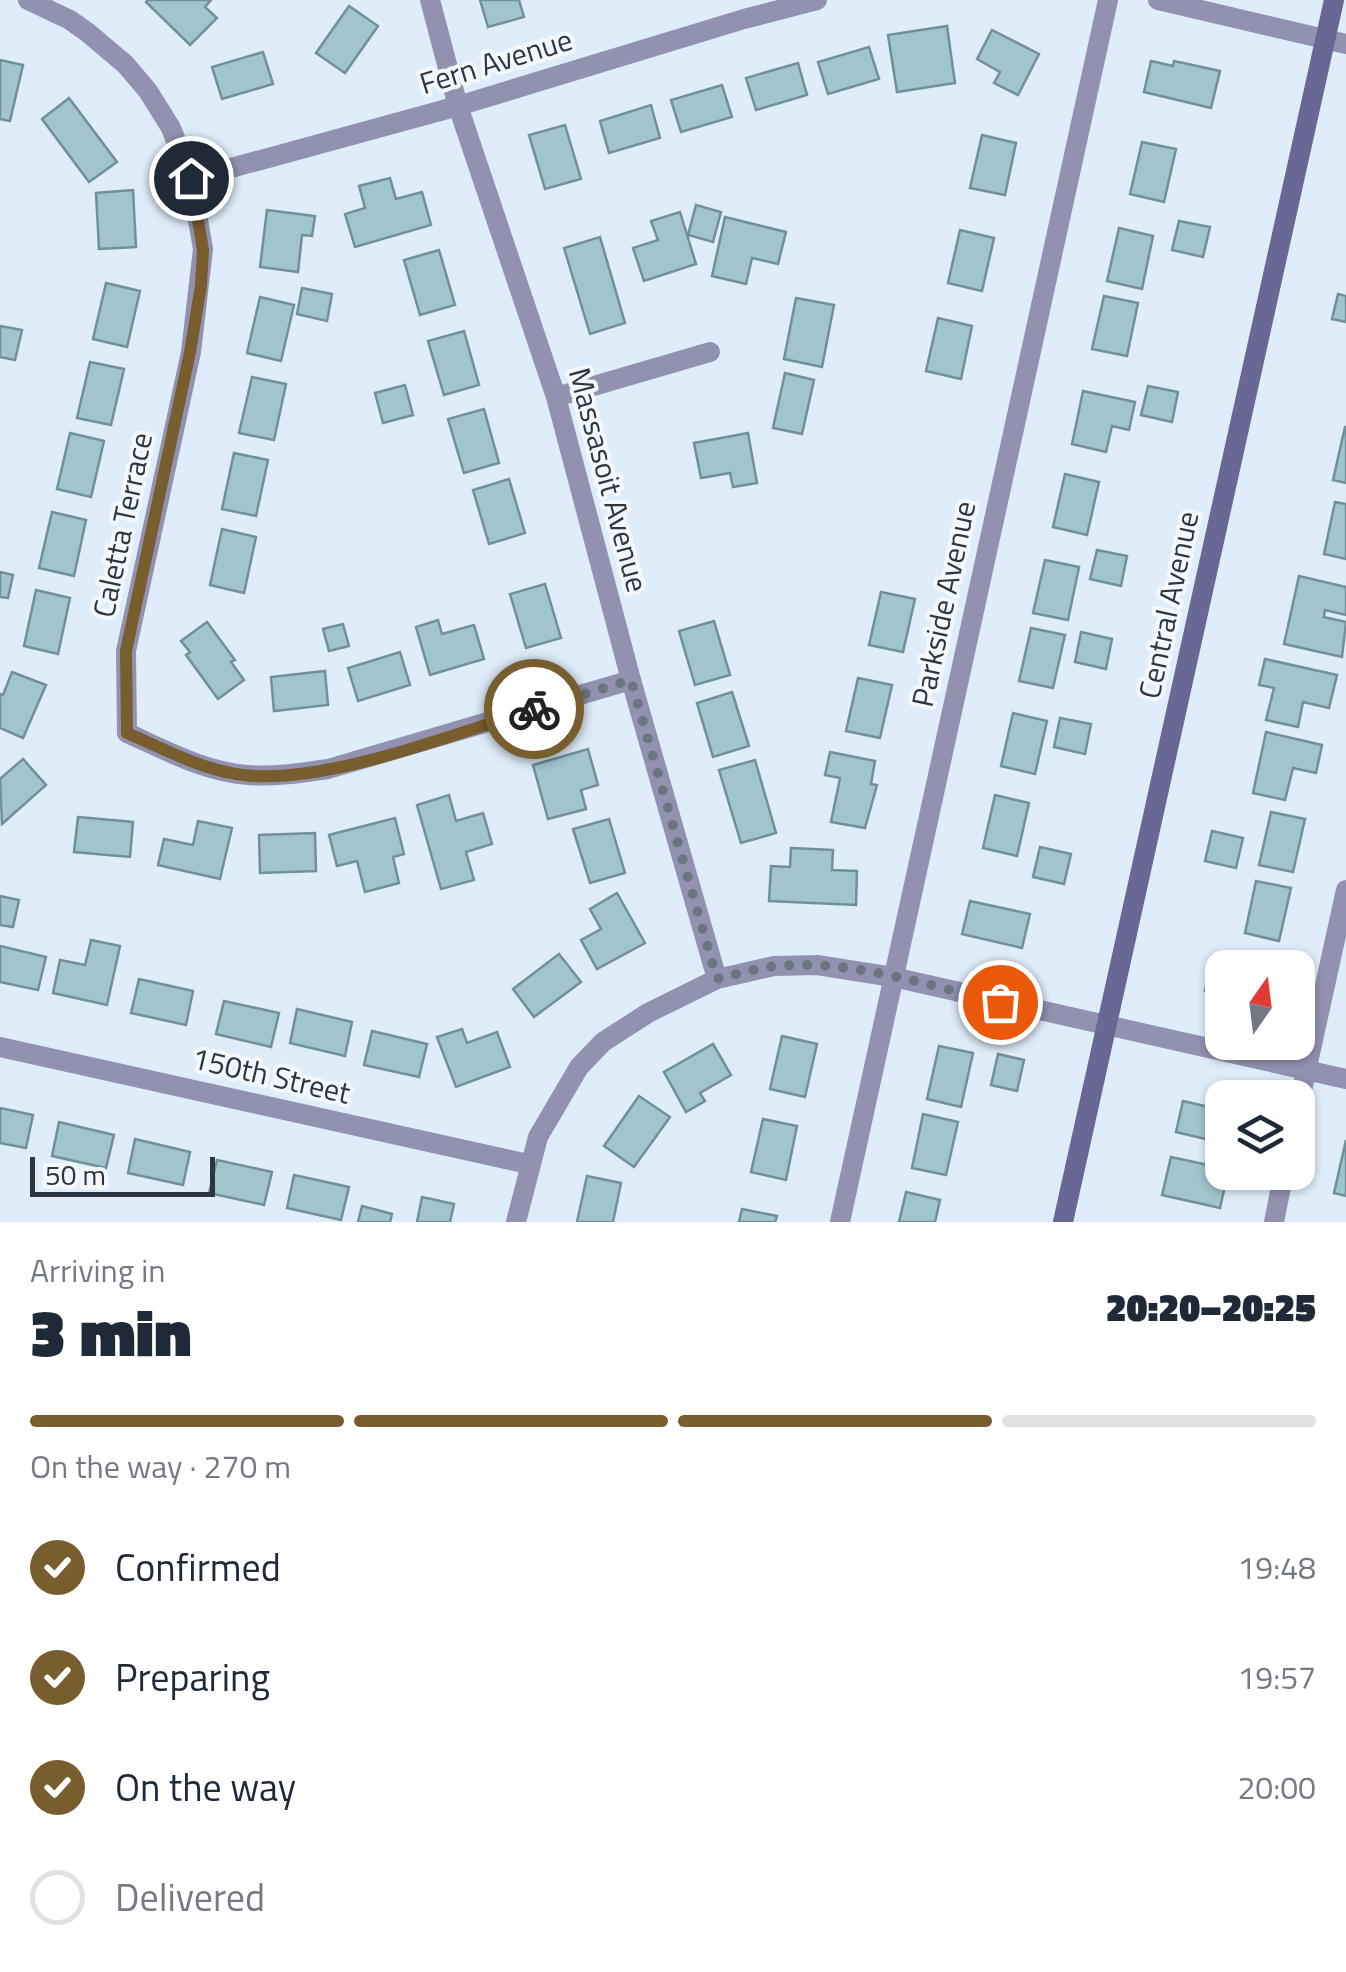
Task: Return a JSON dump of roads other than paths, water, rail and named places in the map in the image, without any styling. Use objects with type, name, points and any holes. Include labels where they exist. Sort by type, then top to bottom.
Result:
[{"type":"street","name":"Caletta Terrace","points":[[28,0],[70,20],[125,64],[162,112],[191,178],[203,250],[190,352],[126,651],[127,733],[222,771],[261,776],[328,770],[631,680]]},
{"type":"street","name":"Massasoit Avenue","points":[[430,0],[458,106],[556,397],[631,680],[717,979]]},
{"type":"street","name":"Fern Avenue","points":[[191,178],[458,106],[742,9],[817,0]]},
{"type":"street","name":"Parkside Avenue","points":[[840,1222],[1108,0]]},
{"type":"street","points":[[1158,0],[1336,41]]},
{"type":"street","name":"Central Avenue","points":[[1063,1222],[1336,41],[1334,0]]},
{"type":"street","points":[[556,397],[710,352]]},
{"type":"street","points":[[1304,1080],[1346,890]]},
{"type":"street","points":[[516,1222],[538,1137],[579,1067],[603,1042],[648,1013],[717,979],[774,966],[816,965],[893,978],[1346,1079]]},
{"type":"street","name":"150th Street","points":[[0,1047],[528,1164]]},
{"type":"street","points":[[1274,1222],[1280,1190]]}]
